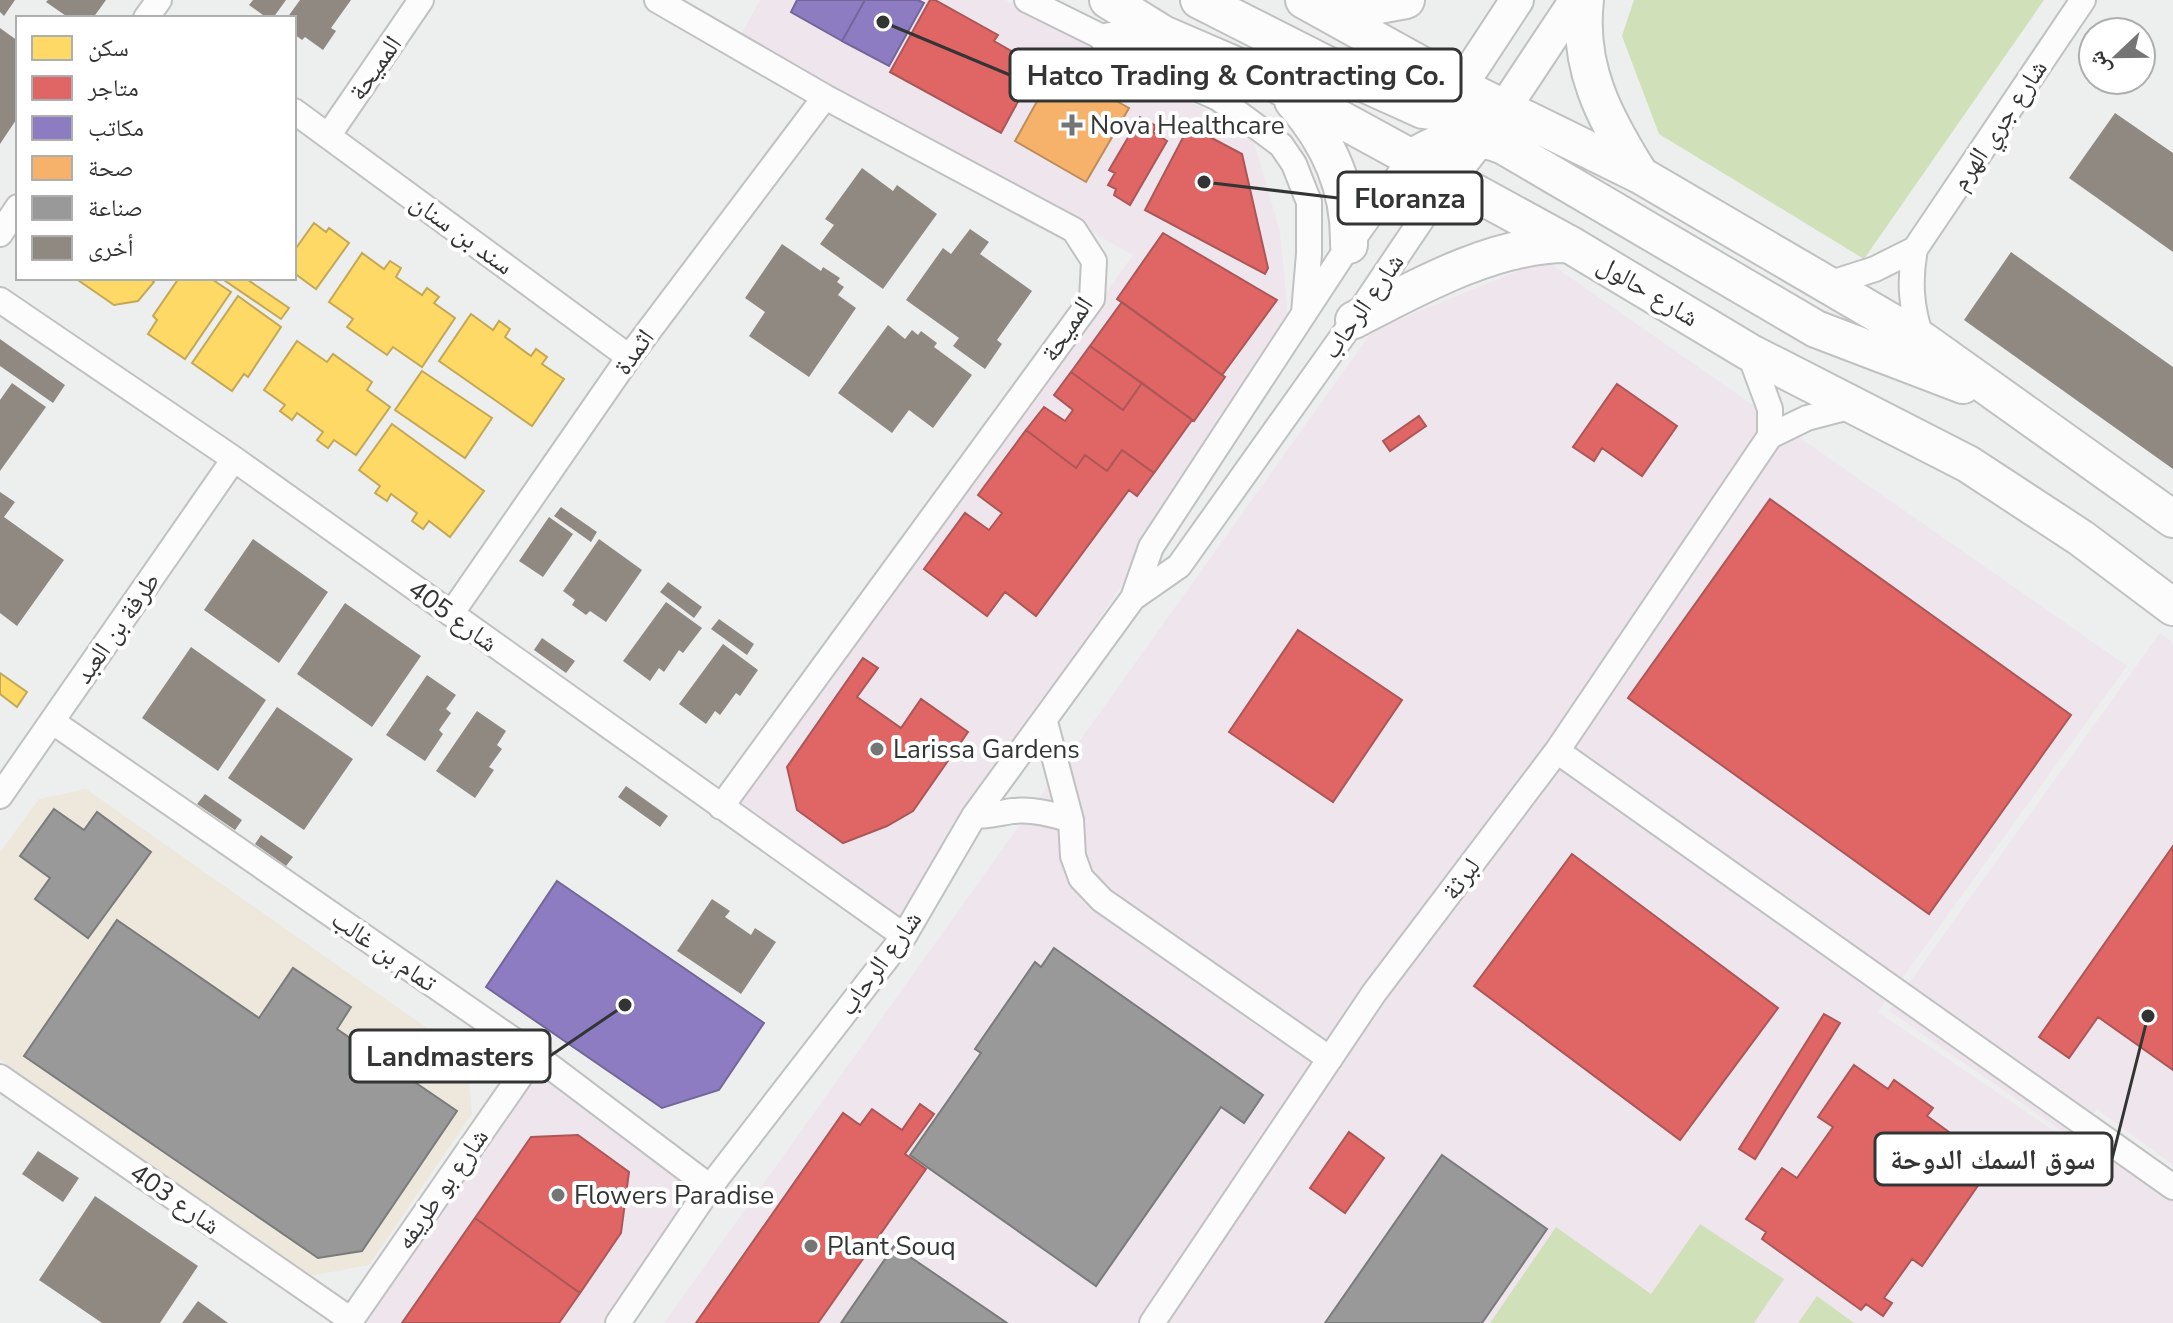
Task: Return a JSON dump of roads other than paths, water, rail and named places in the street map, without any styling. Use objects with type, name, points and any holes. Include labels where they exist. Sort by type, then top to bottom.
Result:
[{"type":"main road","name":"شارع حالول","points":[[1108,0],[1163,34],[1267,79],[1569,244],[1749,352],[1968,464],[2081,538],[2173,607]]},
{"type":"main road","points":[[1199,0],[1402,101],[1452,100],[1505,107],[1640,175],[1922,340],[2173,519]]},
{"type":"main road","points":[[1317,7],[1406,0]]},
{"type":"main road","points":[[1585,0],[1584,42],[1591,78],[1602,109],[1640,175]]},
{"type":"main road","points":[[1317,7],[1452,100]]},
{"type":"main road","points":[[1110,41],[1163,34]]},
{"type":"main road","points":[[1267,79],[1293,101],[1326,143],[1345,196],[1349,245]]},
{"type":"main road","points":[[1411,158],[1451,138],[1482,137],[1548,170],[1816,329],[2013,404]]},
{"type":"main road","points":[[1354,320],[1431,282],[1492,258],[1528,247],[1569,244]]},
{"type":"street","name":"المميحة","points":[[328,136],[421,0]]},
{"type":"street","name":"المميحة","points":[[657,0],[825,97],[1074,230],[1094,261],[1092,299],[721,807]]},
{"type":"street","points":[[1027,0],[1110,41],[1167,75],[1218,98],[1281,145],[1294,164],[1309,202],[1309,254],[1303,319]]},
{"type":"street","name":"شارع الرحاب","points":[[618,1323],[710,1187],[904,936],[974,816],[1133,598],[1151,547],[1349,245],[1452,100],[1517,0]]},
{"type":"street","name":"شارع الرحاب","points":[[1133,598],[1179,566],[1354,320],[1449,179],[1505,107],[1576,0]]},
{"type":"street","name":"شارع جري الهرم","points":[[1922,340],[1911,295],[1915,249],[2083,0]]},
{"type":"street","name":"اثمدة","points":[[451,614],[629,357],[825,97]]},
{"type":"street","name":"سند بن سنان","points":[[296,112],[629,357]]},
{"type":"street","points":[[0,234],[16,210]]},
{"type":"street","name":"شارع جري الهرم","points":[[1825,285],[1875,269],[1915,249]]},
{"type":"street","name":"شارع 405","points":[[0,300],[234,459],[904,936]]},
{"type":"street","points":[[1749,352],[1770,409],[1770,436]]},
{"type":"street","name":"لبرثة","points":[[1152,1323],[1374,993],[1557,751],[1770,436],[1807,418],[1853,406]]},
{"type":"street","name":"طرفة بن العبد","points":[[0,796],[234,459]]},
{"type":"street","name":"تمام بن غالب","points":[[53,722],[535,1055],[710,1187]]},
{"type":"street","points":[[1045,722],[1071,820],[1073,856],[1081,878],[1102,900],[1330,1059]]},
{"type":"street","points":[[1557,751],[2173,1187]]},
{"type":"street","points":[[974,816],[1021,811],[1046,813],[1071,820]]},
{"type":"street","name":"شارع بو طريفه","points":[[350,1322],[535,1055]]},
{"type":"street","name":"شارع 403","points":[[0,1077],[350,1322]]},
{"type":"place","name":"Hatco Trading & Contracting Co.","points":[[883,22]]},
{"type":"place","name":"Nova Healthcare","points":[[1072,125]]},
{"type":"place","name":"Floranza","points":[[1204,182]]},
{"type":"place","name":"Larissa Gardens","points":[[877,749]]},
{"type":"place","name":"Landmasters","points":[[625,1005]]},
{"type":"place","name":"سوق السمك الدوحة","points":[[2148,1016]]},
{"type":"place","name":"Flowers Paradise","points":[[558,1195]]},
{"type":"place","name":"Plant Souq","points":[[811,1246]]}]
